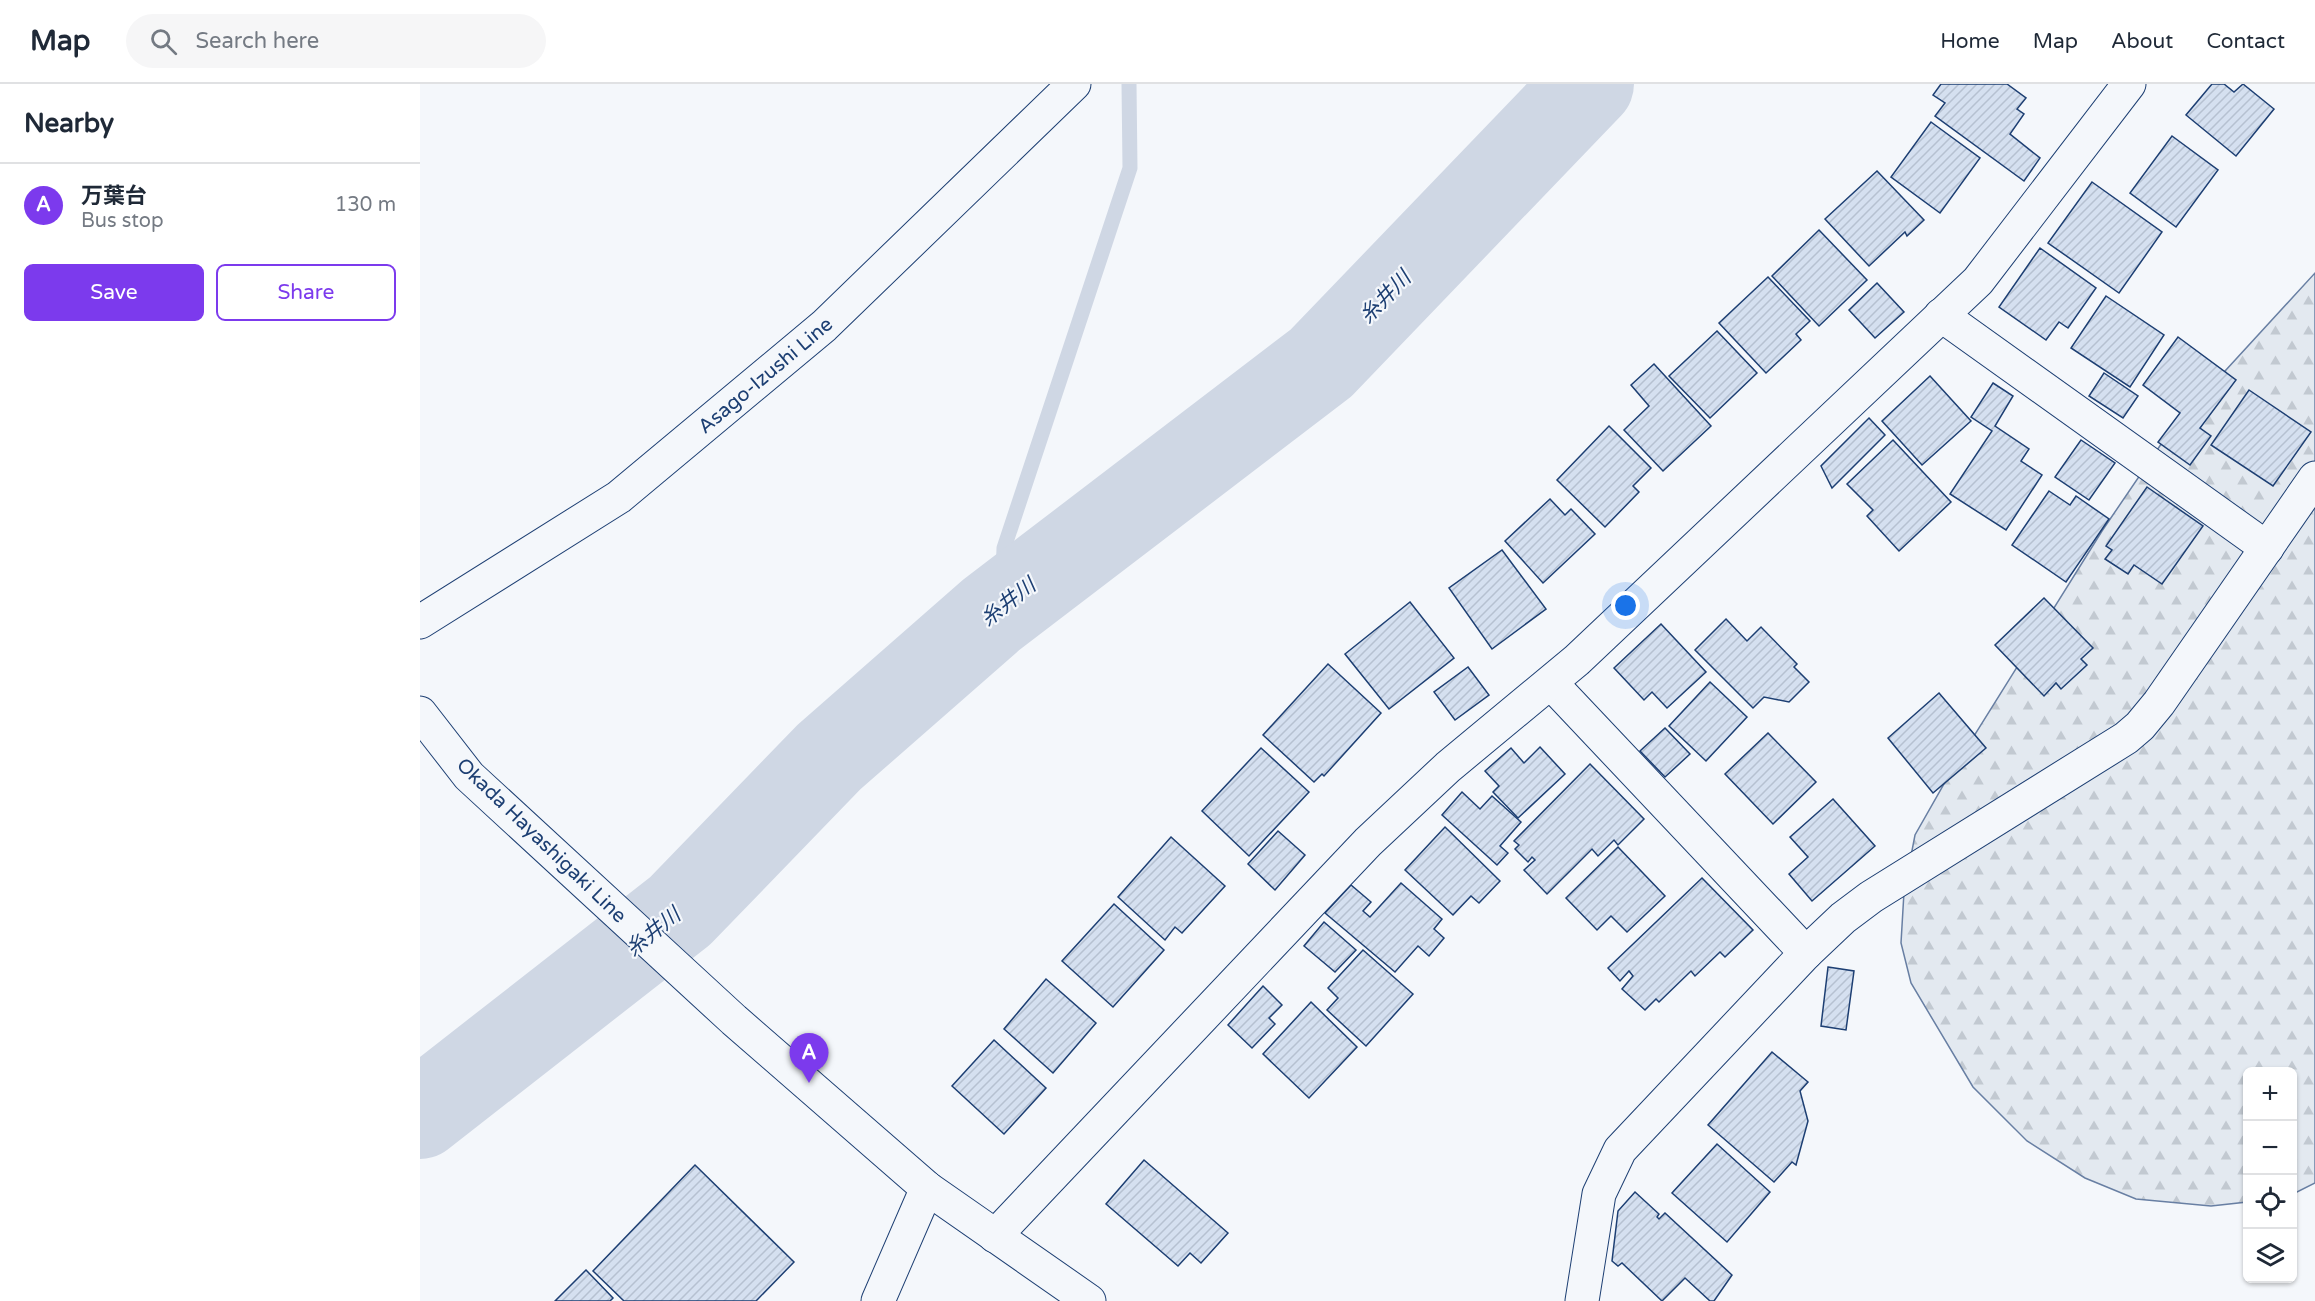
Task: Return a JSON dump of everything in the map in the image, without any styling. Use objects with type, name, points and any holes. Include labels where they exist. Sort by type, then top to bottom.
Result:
[{"type":"street","name":"Asago-Izushi Line","points":[[420,622],[619,497],[824,327],[1074,84]]},
{"type":"street","points":[[995,1236],[1368,842],[1448,767],[1551,683],[1978,281],[2129,84]]},
{"type":"street","points":[[1941,315],[2267,548]]},
{"type":"street","points":[[1582,1301],[1599,1194],[1620,1150],[1806,953],[1843,918],[1871,897],[2126,738],[2140,726],[2315,478]]},
{"type":"street","points":[[1551,683],[1806,953]]},
{"type":"street","name":"Okada Hayashigaki Line","points":[[420,713],[469,776],[734,1020],[927,1188],[1089,1301]]},
{"type":"street","points":[[878,1301],[927,1188]]},
{"type":"green space","points":[[2315,273],[2315,1183],[2297,1192],[2297,1067],[2243,1067],[2243,1202],[2211,1206],[2136,1199],[2085,1178],[2027,1141],[1973,1087],[1911,983],[1901,943],[1904,892],[1915,835],[1944,784],[2102,531],[2170,431]]},
{"type":"building","points":[[1941,84],[2007,84],[2026,98],[2017,109],[2024,114],[2010,134],[2040,158],[2024,181],[1935,116],[1945,103],[1933,95]]},
{"type":"building","points":[[2212,84],[2224,84],[2234,92],[2243,84],[2274,109],[2236,156],[2186,115]]},
{"type":"building","points":[[1931,122],[1980,158],[1940,213],[1891,177]]},
{"type":"building","points":[[2172,136],[2218,170],[2176,227],[2130,193]]},
{"type":"building","points":[[1877,171],[1924,220],[1907,236],[1905,232],[1869,266],[1825,219]]},
{"type":"building","points":[[2092,182],[2162,232],[2119,293],[2048,243]]},
{"type":"building","points":[[1819,230],[1867,280],[1819,326],[1772,276]]},
{"type":"building","points":[[2040,248],[2096,288],[2068,328],[2059,322],[2046,340],[1999,307]]},
{"type":"building","points":[[1768,277],[1810,321],[1796,334],[1801,340],[1766,373],[1719,323]]},
{"type":"building","points":[[1877,283],[1904,312],[1875,338],[1849,310]]},
{"type":"building","points":[[2106,296],[2164,335],[2130,387],[2071,348]]},
{"type":"building","points":[[1717,331],[1757,373],[1710,418],[1669,376]]},
{"type":"building","points":[[2178,337],[2236,380],[2200,428],[2211,436],[2190,465],[2158,442],[2180,413],[2143,385]]},
{"type":"building","points":[[1654,364],[1711,426],[1663,471],[1624,430],[1649,406],[1631,385]]},
{"type":"building","points":[[2104,373],[2138,396],[2123,418],[2089,396]]},
{"type":"building","points":[[1930,376],[1971,421],[1922,465],[1882,421]]},
{"type":"building","points":[[1993,383],[2013,396],[1995,426],[2029,449],[2021,461],[2042,475],[2006,530],[1950,494],[1992,431],[1971,417]]},
{"type":"building","points":[[2249,390],[2311,432],[2273,486],[2211,445]]},
{"type":"building","points":[[1869,418],[1885,435],[1832,488],[1821,466]]},
{"type":"building","points":[[1609,426],[1651,468],[1633,486],[1639,492],[1605,527],[1557,480]]},
{"type":"building","points":[[1893,440],[1951,502],[1899,551],[1867,516],[1873,510],[1847,484]]},
{"type":"building","points":[[2081,440],[2115,463],[2089,500],[2055,477]]},
{"type":"building","points":[[2147,487],[2203,526],[2162,584],[2134,565],[2128,574],[2105,559],[2112,550],[2106,546]]},
{"type":"building","points":[[2049,491],[2070,505],[2076,496],[2109,519],[2066,582],[2012,545]]},
{"type":"building","points":[[1550,499],[1565,515],[1571,509],[1595,534],[1543,583],[1505,541]]},
{"type":"building","points":[[1502,550],[1546,609],[1492,649],[1449,588]]},
{"type":"building","points":[[2044,598],[2093,648],[2081,659],[2087,665],[2061,689],[2056,683],[2044,696],[1995,645]]},
{"type":"building","points":[[1410,602],[1454,658],[1389,709],[1345,654]]},
{"type":"building","points":[[1726,619],[1747,641],[1761,627],[1797,664],[1794,667],[1809,682],[1789,702],[1764,697],[1753,708],[1695,650]]},
{"type":"building","points":[[1661,624],[1706,672],[1667,708],[1652,692],[1644,700],[1614,668]]},
{"type":"building","points":[[1328,664],[1381,713],[1324,776],[1322,774],[1314,782],[1263,735]]},
{"type":"building","points":[[1468,667],[1489,695],[1455,720],[1434,692]]},
{"type":"building","points":[[1710,682],[1747,717],[1706,761],[1669,726]]},
{"type":"building","points":[[1939,693],[1986,748],[1933,793],[1888,738]]},
{"type":"building","points":[[1665,728],[1690,754],[1665,777],[1640,751]]},
{"type":"building","points":[[1768,733],[1816,782],[1773,824],[1725,774]]},
{"type":"building","points":[[1540,747],[1565,774],[1518,818],[1493,792],[1499,786],[1485,771],[1511,748],[1524,763]]},
{"type":"building","points":[[1261,748],[1309,792],[1249,856],[1202,811]]},
{"type":"building","points":[[1590,764],[1644,819],[1618,845],[1614,840],[1598,856],[1592,849],[1547,894],[1524,870],[1535,860],[1532,857],[1528,862],[1515,849],[1519,845],[1514,841]]},
{"type":"building","points":[[1462,792],[1480,809],[1492,796],[1521,822],[1500,846],[1508,853],[1497,865],[1442,815]]},
{"type":"building","points":[[1833,799],[1875,846],[1812,901],[1789,874],[1808,857],[1790,837]]},
{"type":"building","points":[[1445,827],[1500,881],[1479,903],[1471,896],[1453,915],[1405,870]]},
{"type":"building","points":[[1278,831],[1305,855],[1275,890],[1248,864]]},
{"type":"building","points":[[1171,837],[1225,886],[1182,933],[1175,927],[1165,940],[1118,897]]},
{"type":"building","points":[[1618,847],[1665,896],[1627,932],[1611,916],[1597,930],[1566,898]]},
{"type":"building","points":[[1702,878],[1753,930],[1725,957],[1720,952],[1695,976],[1691,971],[1659,1002],[1656,999],[1645,1010],[1622,989],[1633,976],[1629,971],[1620,981],[1608,968]]},
{"type":"building","points":[[1401,883],[1442,919],[1434,929],[1444,938],[1429,956],[1418,946],[1395,972],[1325,913],[1351,885],[1371,902],[1363,911],[1370,917]]},
{"type":"building","points":[[1114,904],[1164,950],[1113,1007],[1062,961]]},
{"type":"building","points":[[1324,922],[1356,950],[1335,972],[1304,946]]},
{"type":"building","points":[[1363,950],[1413,994],[1366,1046],[1327,1010],[1338,998],[1328,988]]},
{"type":"building","points":[[1828,967],[1854,971],[1846,1030],[1821,1026]]},
{"type":"building","points":[[1046,979],[1096,1023],[1053,1073],[1004,1029]]},
{"type":"building","points":[[1263,986],[1282,1005],[1269,1018],[1275,1024],[1252,1048],[1228,1025]]},
{"type":"building","points":[[1311,1002],[1357,1047],[1309,1098],[1263,1054]]},
{"type":"building","points":[[994,1040],[1046,1088],[1004,1134],[952,1086]]},
{"type":"building","points":[[1772,1052],[1808,1082],[1800,1091],[1808,1121],[1796,1165],[1792,1162],[1774,1182],[1708,1125]]},
{"type":"building","points":[[1717,1144],[1770,1192],[1727,1242],[1672,1193]]},
{"type":"building","points":[[1144,1160],[1228,1233],[1201,1263],[1190,1253],[1178,1266],[1106,1204]]},
{"type":"building","points":[[695,1165],[794,1262],[756,1301],[624,1301],[593,1271]]},
{"type":"building","points":[[1635,1192],[1659,1214],[1657,1217],[1659,1219],[1665,1213],[1732,1275],[1714,1301],[1710,1301],[1685,1278],[1662,1301],[1622,1263],[1618,1266],[1612,1261],[1618,1211]]},
{"type":"building","points":[[586,1270],[613,1298],[610,1301],[555,1301]]},
{"type":"waterway","points":[[1002,606],[1004,548],[1130,168],[1129,84]]},
{"type":"waterway","name":"糸井川","points":[[420,1114],[680,911],[829,757],[991,615],[1321,363],[1589,84]]},
{"type":"place","name":"万葉台","points":[[809,1083]]}]
